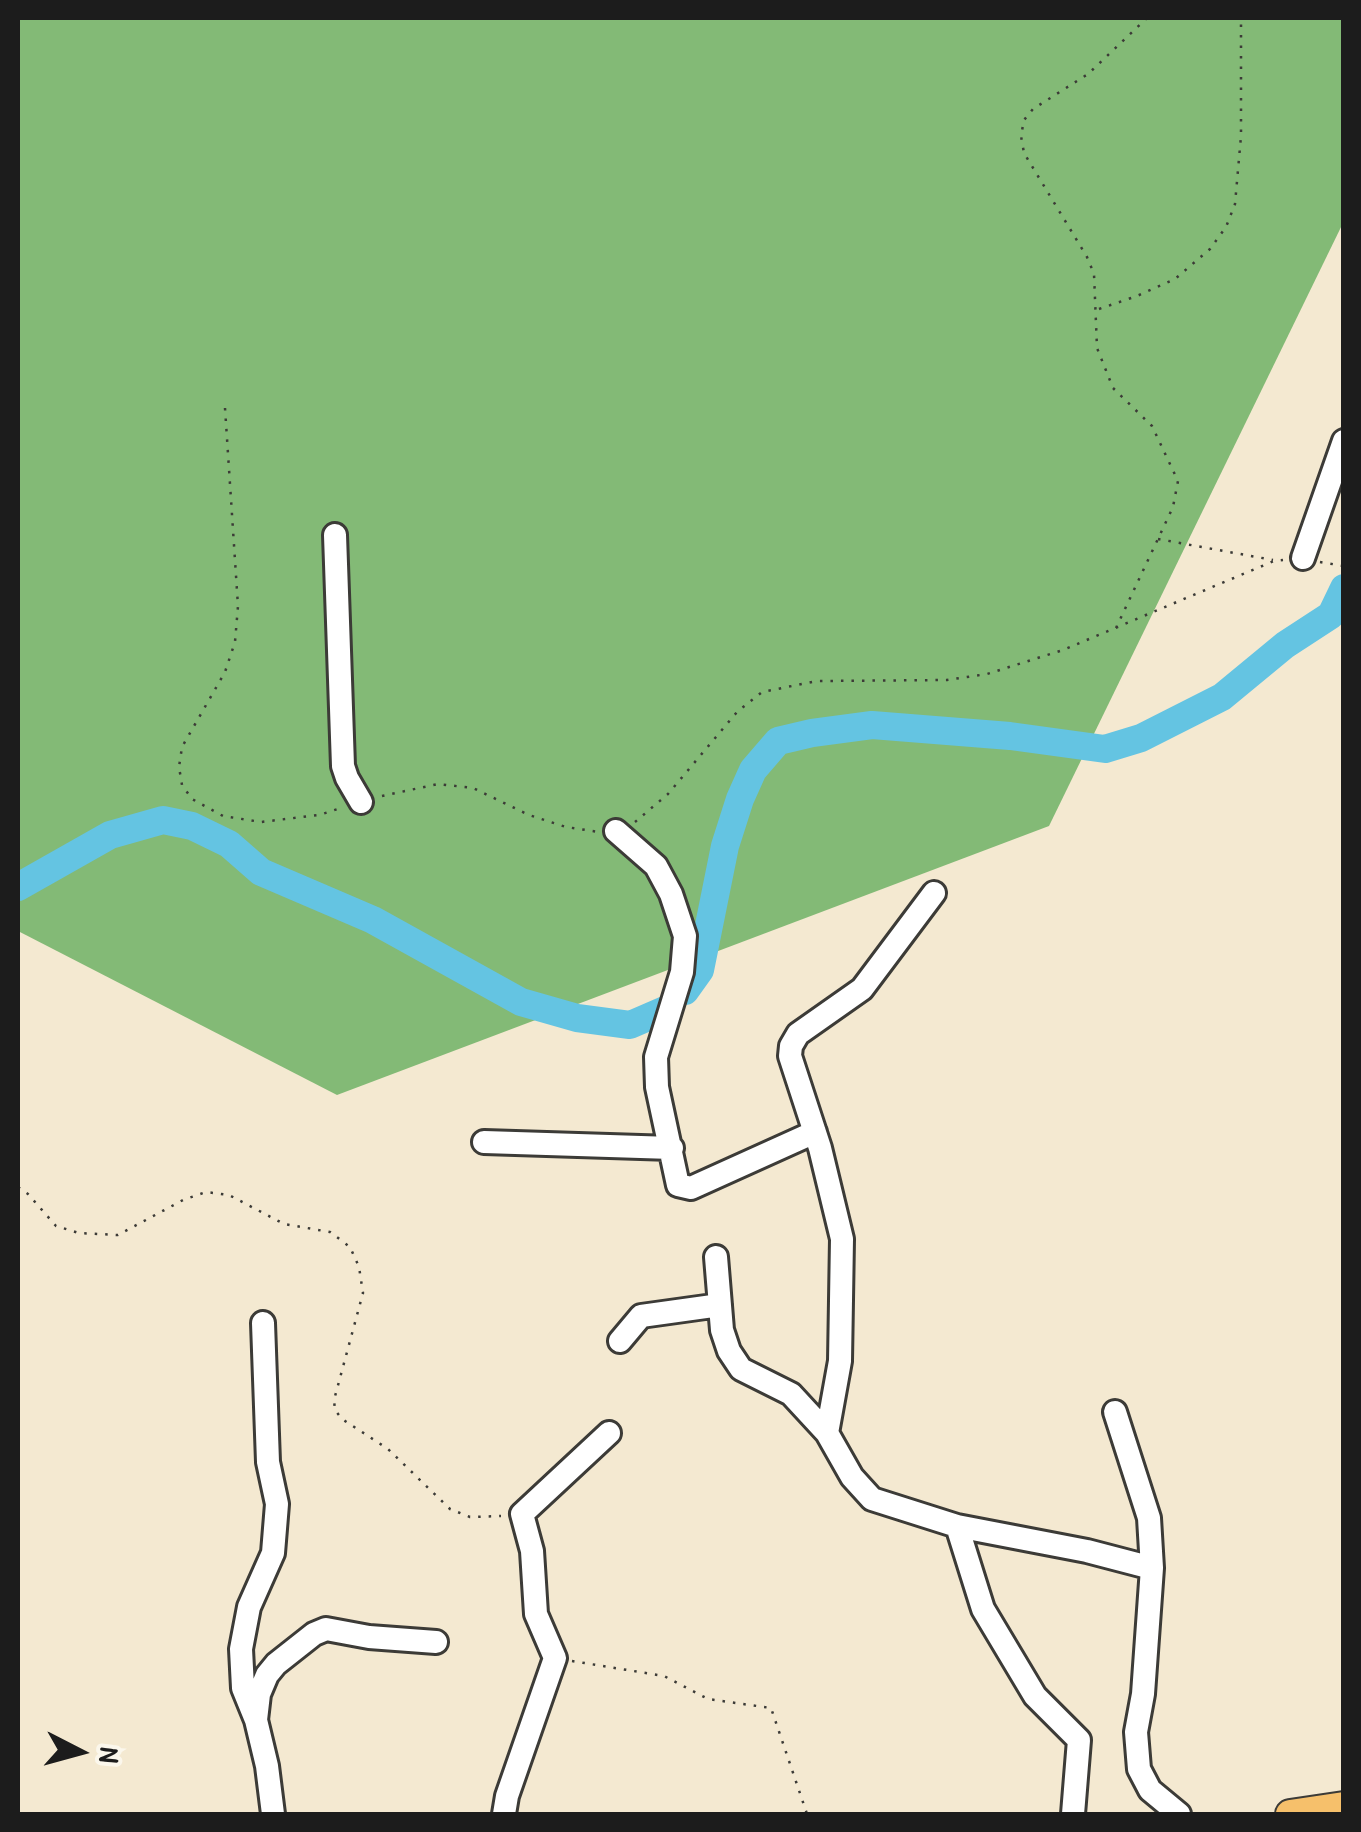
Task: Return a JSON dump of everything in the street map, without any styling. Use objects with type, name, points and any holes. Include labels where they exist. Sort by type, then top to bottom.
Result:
[{"type":"main road","points":[[1290,1814],[1329,1810]]},
{"type":"street","points":[[1302,558],[1344,442]]},
{"type":"street","points":[[336,536],[343,766],[362,802]]},
{"type":"street","points":[[616,831],[656,866],[685,936],[682,972],[656,1056],[656,1087],[678,1184],[686,1189],[815,1132]]},
{"type":"street","points":[[827,1433],[840,1361],[842,1239],[815,1132],[790,1056],[791,1046],[798,1034],[862,990],[934,892]]},
{"type":"street","points":[[484,1142],[672,1148]]},
{"type":"street","points":[[716,1256],[722,1330],[729,1351],[741,1369],[791,1394],[827,1433],[852,1477],[872,1499],[957,1526],[1152,1568]]},
{"type":"street","points":[[620,1341],[641,1316],[720,1305]]},
{"type":"street","points":[[263,1323],[268,1462],[277,1504],[274,1553],[249,1607],[241,1650],[243,1688],[256,1720],[267,1766],[273,1814]]},
{"type":"street","points":[[1115,1412],[1148,1518],[1152,1568],[1143,1694],[1136,1732],[1139,1769],[1150,1790],[1179,1814]]},
{"type":"street","points":[[504,1814],[506,1796],[555,1658],[536,1614],[532,1551],[522,1514],[608,1433]]},
{"type":"street","points":[[957,1526],[984,1609],[1035,1696],[1078,1740],[1073,1814]]},
{"type":"street","points":[[256,1720],[259,1694],[267,1674],[326,1628],[369,1637],[436,1642]]},
{"type":"path","points":[[1115,629],[1177,495],[1178,481],[1152,426],[1112,388],[1097,348],[1094,274],[1024,153],[1020,136],[1024,120],[1034,110],[1088,74],[1147,18]]},
{"type":"path","points":[[1097,309],[1175,278],[1210,249],[1226,227],[1235,204],[1240,136],[1241,18]]},
{"type":"path","points":[[225,408],[238,606],[235,642],[225,672],[182,748],[179,766],[182,785],[192,799],[223,816],[260,822],[319,815],[398,791],[438,784],[472,788],[529,815],[566,827],[616,831],[634,823],[668,794],[737,712],[762,692],[817,680],[947,680],[986,674],[1115,629],[1274,560]]},
{"type":"path","points":[[1158,538],[1274,560],[1302,558],[1343,566]]},
{"type":"path","points":[[18,1187],[56,1226],[79,1233],[118,1235],[206,1192],[230,1195],[284,1224],[330,1232],[350,1247],[359,1267],[363,1293],[334,1400],[335,1410],[388,1450],[450,1508],[470,1517],[522,1514]]},
{"type":"path","points":[[555,1658],[664,1676],[708,1698],[771,1708],[807,1814]]},
{"type":"green space","points":[[18,18],[1343,18],[1343,223],[1049,826],[337,1095],[18,931]]},
{"type":"waterway","points":[[685,991],[700,970],[725,846],[740,799],[753,770],[778,741],[872,725],[1010,736],[1105,749],[1141,738],[1222,697],[1285,645],[1331,615],[1344,588]]},
{"type":"waterway","points":[[18,887],[110,835],[163,820],[192,826],[229,844],[261,872],[373,920],[521,1002],[577,1018],[630,1025],[667,1009]]}]
